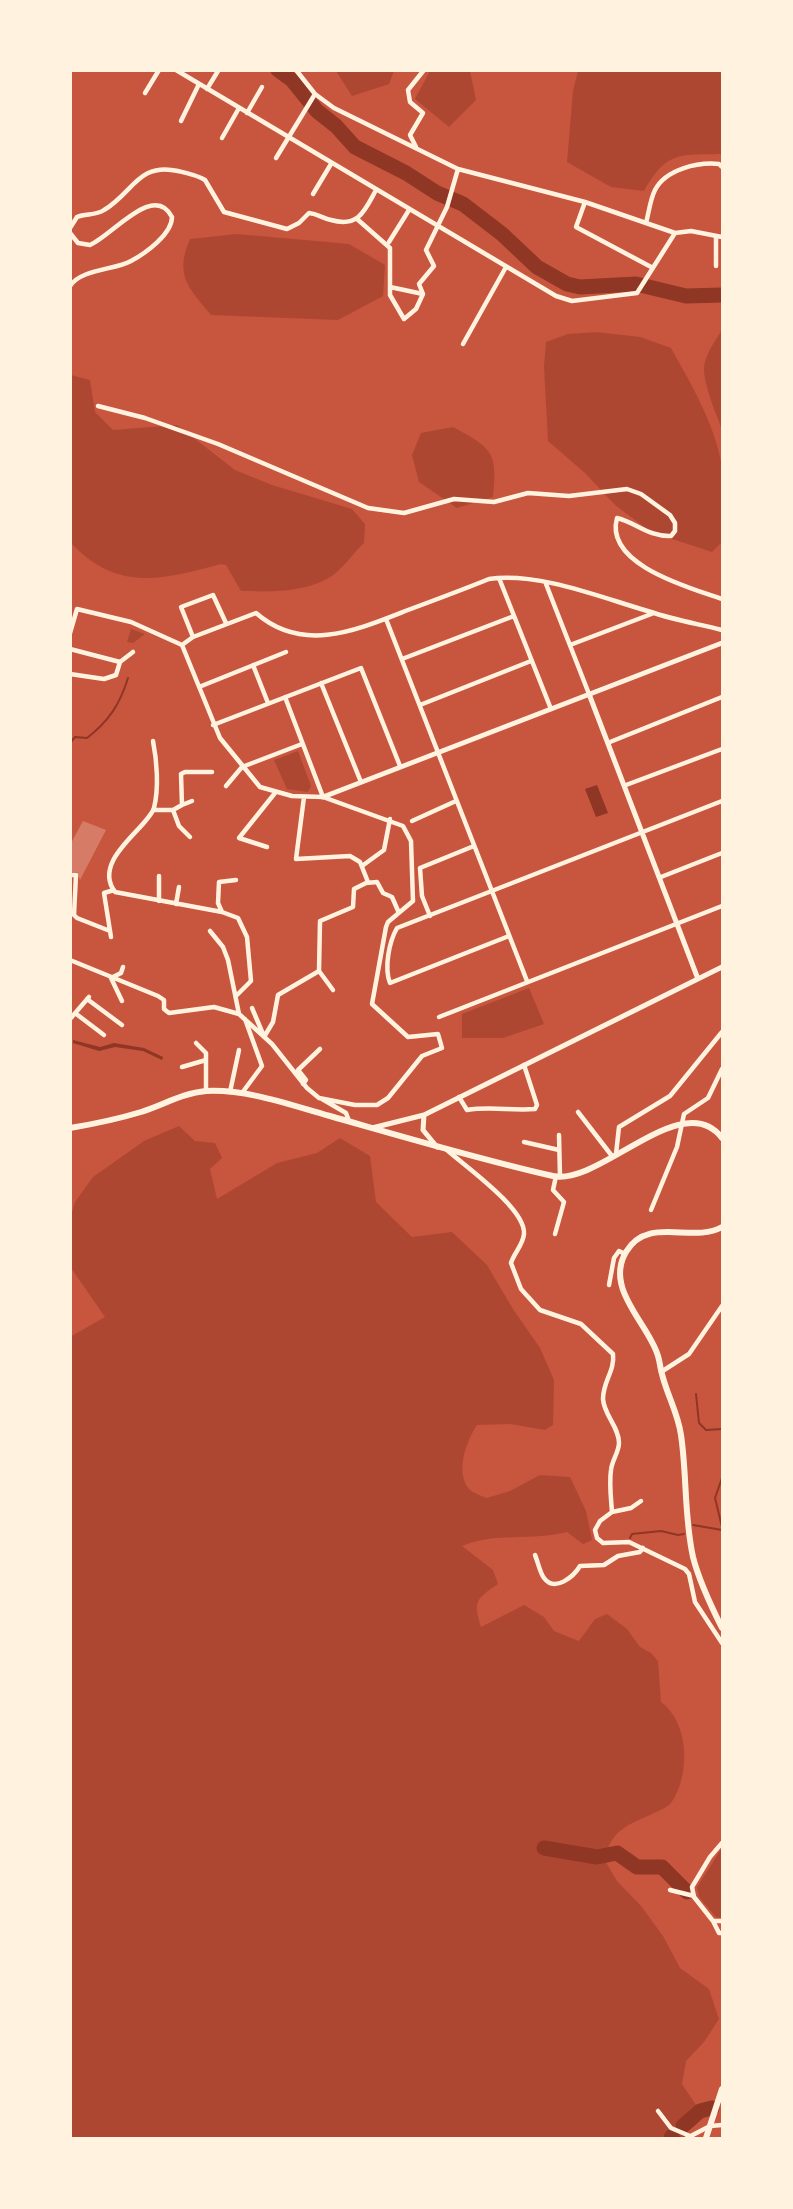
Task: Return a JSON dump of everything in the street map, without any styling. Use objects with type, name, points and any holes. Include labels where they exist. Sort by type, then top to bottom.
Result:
[{"type":"main road","points":[[70,1128],[135,1114],[189,1094],[206,1091],[242,1093],[447,1150],[558,1177],[572,1175],[680,1124],[704,1125],[723,1138]]},
{"type":"main road","points":[[723,1227],[708,1232],[652,1232],[638,1240],[625,1254],[622,1266],[623,1285],[629,1305],[658,1355],[661,1372],[681,1433],[693,1558],[702,1584],[723,1628]]},
{"type":"main road","points":[[705,2139],[723,2090]]},
{"type":"street","points":[[145,93],[159,70]]},
{"type":"street","points":[[176,70],[556,296],[572,301],[637,293],[675,233]]},
{"type":"street","points":[[296,70],[314,95],[351,117],[458,169],[585,202],[675,233],[691,231],[723,237]]},
{"type":"street","points":[[416,147],[410,135],[423,113],[410,102],[408,90],[424,70]]},
{"type":"street","points":[[207,89],[218,71]]},
{"type":"street","points":[[181,121],[199,84]]},
{"type":"street","points":[[247,113],[262,87]]},
{"type":"street","points":[[276,158],[314,95]]},
{"type":"street","points":[[222,138],[239,108]]},
{"type":"street","points":[[646,223],[654,193],[662,181],[698,163],[719,164],[723,167]]},
{"type":"street","points":[[313,194],[331,164]]},
{"type":"street","points":[[70,228],[77,217],[98,214],[143,175],[158,169],[200,177],[208,184],[224,212],[287,229],[293,227],[309,213],[331,220],[357,219],[362,216],[376,190]]},
{"type":"street","points":[[357,219],[390,248],[390,295],[404,319],[416,309],[423,294],[419,284],[434,266],[426,250],[447,207],[458,169]]},
{"type":"street","points":[[585,202],[576,227],[653,268]]},
{"type":"street","points":[[70,232],[78,243],[90,245],[144,207],[155,204],[163,206],[172,217],[169,229],[131,261],[82,278],[70,286]]},
{"type":"street","points":[[389,242],[409,210]]},
{"type":"street","points":[[716,236],[716,266]]},
{"type":"street","points":[[463,344],[506,267]]},
{"type":"street","points":[[390,287],[423,294]]},
{"type":"street","points":[[98,406],[145,418],[218,444],[368,508],[404,513],[454,499],[494,502],[528,493],[569,496],[627,489],[641,494],[670,515],[675,523],[675,531],[671,536],[659,537],[631,522],[617,518],[615,526],[621,544],[646,569],[723,599]]},
{"type":"street","points":[[499,578],[551,709]]},
{"type":"street","points":[[182,645],[193,637],[256,613],[291,633],[326,636],[386,619],[499,578],[520,578],[600,596],[654,613],[723,630]]},
{"type":"street","points":[[546,584],[610,742],[698,979]]},
{"type":"street","points":[[193,637],[181,607],[213,595],[226,623]]},
{"type":"street","points":[[70,633],[77,609],[130,622],[182,645],[213,725],[228,750],[260,787],[275,793],[323,797],[390,819],[403,826],[411,841],[413,901],[388,922],[386,927],[372,1004],[408,1037],[438,1034],[442,1048],[422,1056],[388,1098],[377,1105],[355,1105],[319,1098]]},
{"type":"street","points":[[570,645],[654,613]]},
{"type":"street","points":[[402,659],[514,616]]},
{"type":"street","points":[[386,619],[527,981]]},
{"type":"street","points":[[323,797],[723,644]]},
{"type":"street","points":[[70,648],[120,662]]},
{"type":"street","points":[[70,674],[104,679],[116,675],[120,662],[133,652]]},
{"type":"street","points":[[200,687],[286,652]]},
{"type":"street","points":[[420,705],[531,661]]},
{"type":"street","points":[[253,665],[268,703]]},
{"type":"street","points":[[213,725],[361,668],[400,766]]},
{"type":"street","points":[[321,683],[361,782]]},
{"type":"street","points":[[285,697],[323,797]]},
{"type":"street","points":[[610,742],[723,697]]},
{"type":"street","points":[[114,890],[110,876],[119,851],[153,810],[156,754],[153,741]]},
{"type":"street","points":[[226,786],[242,767],[302,744]]},
{"type":"street","points":[[626,785],[723,749]]},
{"type":"street","points":[[182,805],[181,774],[212,772]]},
{"type":"street","points":[[267,847],[239,838],[275,793]]},
{"type":"street","points":[[304,797],[296,860],[350,856],[360,862],[368,882]]},
{"type":"street","points":[[153,810],[173,810],[192,801]]},
{"type":"street","points":[[412,821],[456,801]]},
{"type":"street","points":[[509,936],[390,984],[387,975],[392,936],[397,928],[723,801]]},
{"type":"street","points":[[173,810],[179,826],[190,837]]},
{"type":"street","points":[[362,866],[384,850],[390,819]]},
{"type":"street","points":[[430,916],[422,896],[420,868],[474,846]]},
{"type":"street","points":[[661,877],[723,854]]},
{"type":"street","points":[[70,875],[76,875],[74,915],[110,934],[104,893],[114,890],[222,912],[238,918],[247,937],[251,981],[237,995]]},
{"type":"street","points":[[159,876],[159,901]]},
{"type":"street","points":[[222,912],[218,903],[219,882],[236,880]]},
{"type":"street","points":[[333,990],[319,971],[320,921],[352,907],[354,889],[368,882],[377,882],[383,893],[392,897],[399,913]]},
{"type":"street","points":[[176,904],[180,887]]},
{"type":"street","points":[[439,1017],[723,906]]},
{"type":"street","points":[[210,931],[223,947],[237,995],[239,1014]]},
{"type":"street","points":[[70,960],[163,998],[164,1010],[169,1012],[214,1007],[239,1014],[264,1037],[303,1084],[319,1098],[346,1113],[349,1122]]},
{"type":"street","points":[[372,1128],[424,1115],[723,967]]},
{"type":"street","points":[[111,978],[121,973],[123,968]]},
{"type":"street","points":[[264,1037],[273,1022],[280,992],[319,971]]},
{"type":"street","points":[[111,978],[122,1001]]},
{"type":"street","points":[[70,1019],[88,998],[122,1025]]},
{"type":"street","points":[[252,1008],[264,1037]]},
{"type":"street","points":[[75,1013],[104,1035]]},
{"type":"street","points":[[242,1093],[262,1066],[245,1019]]},
{"type":"street","points":[[614,1155],[619,1126],[670,1096],[723,1032]]},
{"type":"street","points":[[196,1043],[206,1053],[206,1091]]},
{"type":"street","points":[[303,1084],[306,1080],[298,1070],[320,1049]]},
{"type":"street","points":[[230,1092],[239,1050]]},
{"type":"street","points":[[182,1067],[206,1060]]},
{"type":"street","points":[[459,1097],[467,1110],[489,1106],[507,1111],[535,1109],[537,1105],[524,1065]]},
{"type":"street","points":[[651,1210],[676,1147],[684,1114],[708,1098],[723,1069]]},
{"type":"street","points":[[578,1112],[614,1155]]},
{"type":"street","points":[[424,1115],[423,1130],[437,1147]]},
{"type":"street","points":[[555,1234],[564,1202],[553,1190],[558,1177],[559,1135]]},
{"type":"street","points":[[524,1142],[559,1150]]},
{"type":"street","points":[[447,1150],[503,1198],[522,1221],[524,1235],[511,1263],[521,1289],[545,1313],[581,1324],[613,1354],[614,1368],[605,1381],[603,1398],[605,1409],[619,1439],[611,1469],[612,1512]]},
{"type":"street","points":[[609,1284],[614,1258],[619,1251],[625,1254]]},
{"type":"street","points":[[661,1372],[689,1354],[723,1306]]},
{"type":"street","points":[[641,1501],[631,1508],[612,1512],[600,1521],[595,1530],[597,1538],[603,1543],[629,1542],[685,1569],[689,1574],[695,1602],[723,1643]]},
{"type":"street","points":[[535,1555],[543,1578],[560,1582],[574,1577],[580,1566],[604,1565],[618,1556],[640,1552],[643,1548]]},
{"type":"street","points":[[723,1843],[716,1848],[692,1887],[694,1896],[719,1933],[723,1934]]},
{"type":"street","points":[[670,1890],[694,1896]]},
{"type":"street","points":[[713,1921],[723,1921]]},
{"type":"street","points":[[658,2111],[671,2128],[689,2137],[710,2126],[723,2125]]},
{"type":"shaded area","points":[[336,71],[394,71],[389,84],[352,96]]},
{"type":"shaded area","points":[[430,71],[470,71],[476,100],[449,127],[415,99]]},
{"type":"shaded area","points":[[578,71],[722,71],[722,154],[675,158],[660,168],[644,191],[611,187],[567,162],[573,91]]},
{"type":"shaded area","points":[[237,234],[349,244],[385,265],[383,296],[338,320],[211,315],[186,281],[183,263],[185,252],[190,239]]},
{"type":"shaded area","points":[[722,330],[722,429],[708,391],[704,364]]},
{"type":"shaded area","points":[[596,332],[640,337],[671,348],[695,391],[719,451],[723,476],[722,542],[712,552],[651,532],[615,505],[585,473],[548,441],[544,366],[546,342],[568,334]]},
{"type":"shaded area","points":[[71,375],[90,380],[95,412],[113,430],[177,425],[235,470],[272,485],[352,509],[365,524],[364,543],[329,578],[306,587],[279,591],[241,591],[226,565],[221,564],[179,574],[141,578],[106,569],[88,559],[71,543]]},
{"type":"shaded area","points":[[453,427],[476,440],[490,453],[494,470],[493,497],[457,508],[419,482],[412,455],[421,433]]},
{"type":"shaded area","points":[[131,629],[145,634],[133,643],[127,642]]},
{"type":"shaded area","points":[[298,751],[311,786],[308,792],[287,789],[274,760]]},
{"type":"shaded area","points":[[597,785],[608,813],[596,817],[585,789]]},
{"type":"shaded area","points":[[529,988],[544,1024],[503,1038],[462,1038],[462,1014]]},
{"type":"shaded area","points":[[73,1040],[100,1047],[114,1043],[144,1048],[163,1057],[162,1060],[143,1051],[115,1047],[99,1051],[73,1043]]},
{"type":"shaded area","points":[[179,1126],[195,1141],[215,1143],[222,1158],[210,1169],[217,1199],[277,1163],[317,1153],[340,1138],[370,1156],[376,1202],[412,1237],[452,1232],[487,1265],[540,1348],[554,1380],[553,1425],[545,1430],[510,1424],[477,1425],[466,1448],[462,1466],[465,1482],[469,1489],[487,1498],[510,1491],[540,1475],[570,1477],[586,1511],[592,1540],[583,1544],[567,1532],[554,1535],[487,1539],[462,1546],[493,1570],[498,1584],[478,1601],[477,1611],[481,1627],[524,1605],[544,1617],[554,1631],[579,1641],[595,1619],[607,1614],[627,1629],[640,1647],[651,1653],[658,1661],[661,1702],[677,1722],[682,1735],[684,1764],[682,1778],[670,1804],[617,1833],[604,1859],[617,1881],[641,1906],[663,1936],[680,1968],[709,1989],[719,2019],[704,2042],[686,2061],[682,2084],[700,2111],[684,2138],[71,2138],[70,1337],[105,1317],[71,1268],[71,1216],[75,1202],[93,1177],[144,1141]]},
{"type":"shaded area","points":[[722,1848],[722,1918],[716,1917],[699,1897],[697,1887]]},
{"type":"building","points":[[83,821],[106,830],[80,880],[77,872],[70,872],[70,845]]},
{"type":"waterway","points":[[278,70],[292,80],[317,111],[336,126],[355,147],[406,173],[437,193],[463,204],[502,234],[537,267],[567,284],[580,287],[636,284],[686,296],[722,295]]},
{"type":"waterway","points":[[70,743],[75,737],[87,738],[102,725],[117,704],[128,678]]},
{"type":"waterway","points":[[696,1394],[699,1423],[706,1430],[722,1429]]},
{"type":"waterway","points":[[722,1478],[715,1498],[722,1527]]},
{"type":"waterway","points":[[693,1525],[722,1530]]},
{"type":"waterway","points":[[630,1538],[632,1534],[661,1531],[684,1534]]},
{"type":"waterway","points":[[544,1848],[597,1857],[617,1853],[637,1867],[662,1867],[687,1892]]},
{"type":"waterway","points":[[683,2126],[700,2111],[712,2108]]}]
